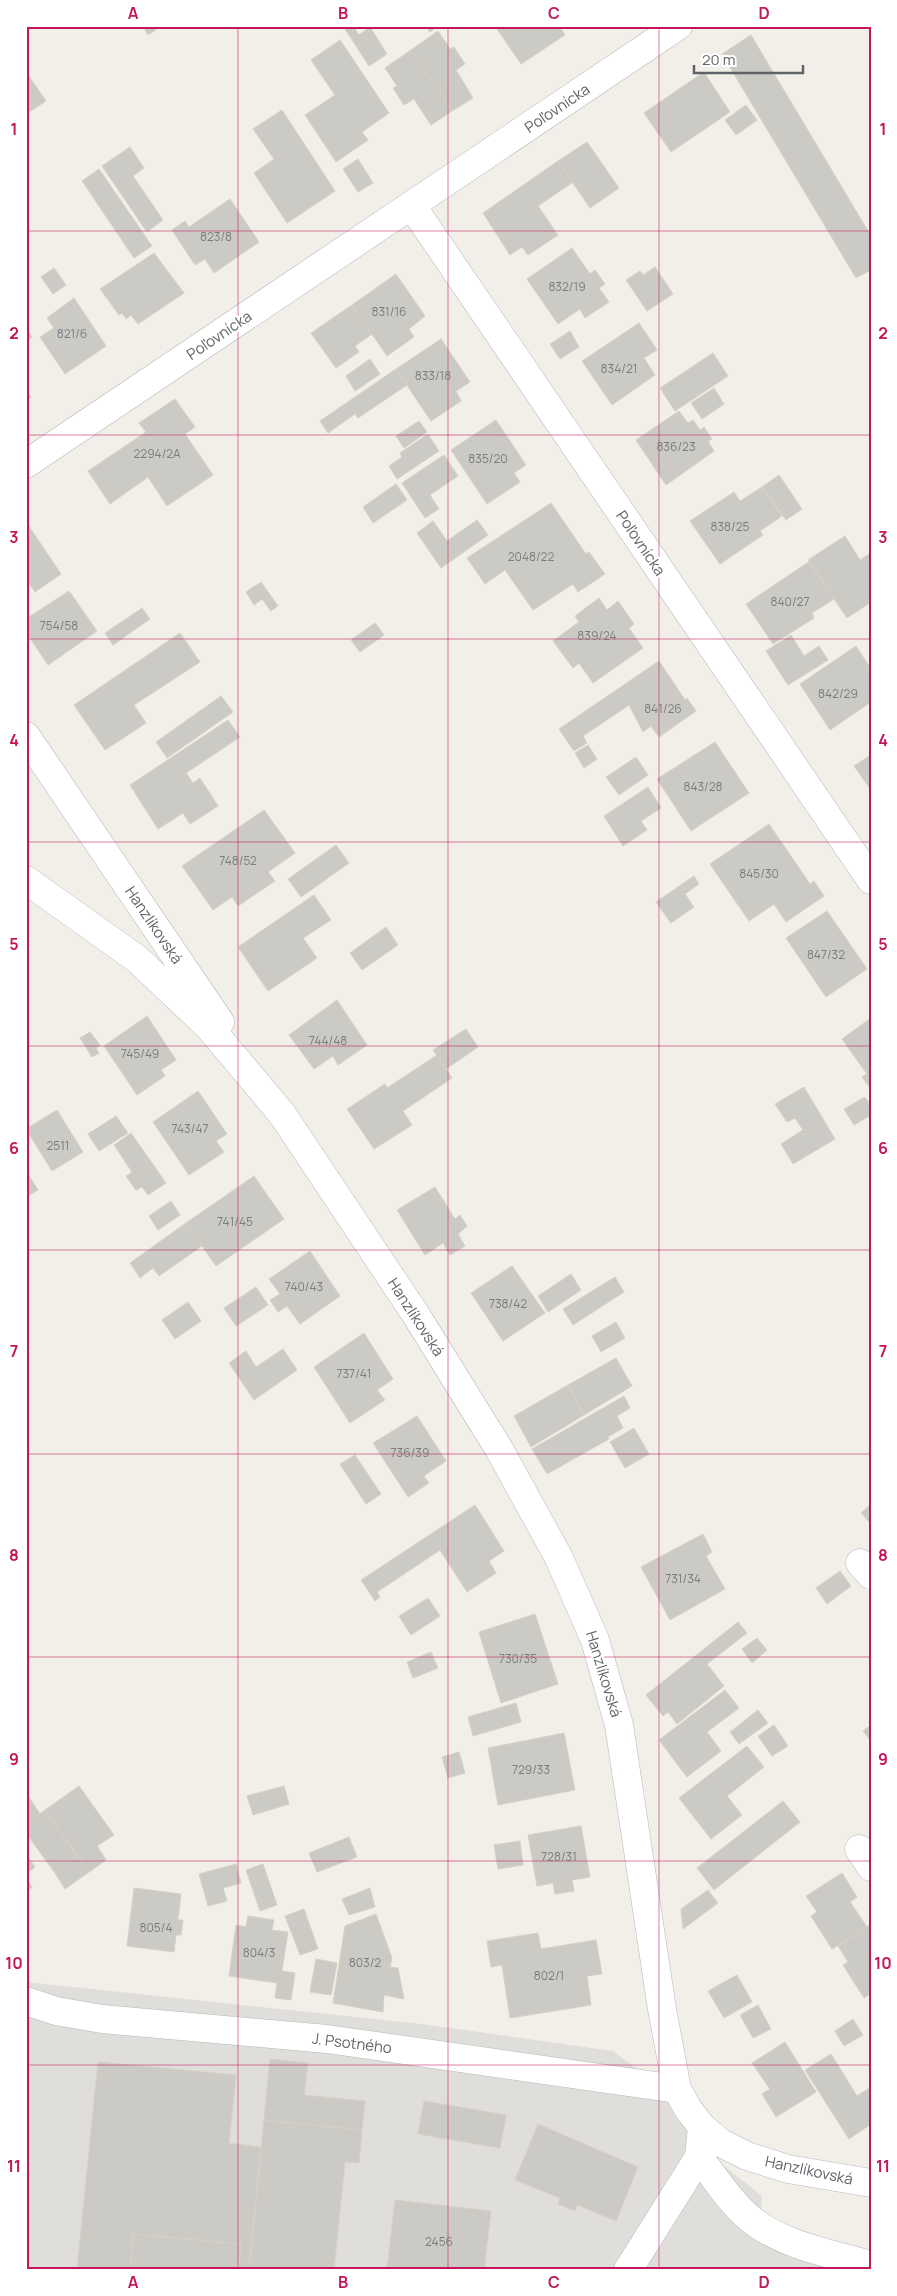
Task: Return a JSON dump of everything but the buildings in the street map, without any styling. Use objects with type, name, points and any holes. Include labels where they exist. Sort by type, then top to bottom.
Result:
[{"type":"street","name":"Poľovnícka","points":[[26,464],[678,26]]},
{"type":"street","name":"Poľovnícka","points":[[412,206],[871,880]]},
{"type":"street","name":"Hanzlíkovská","points":[[26,736],[410,1307],[499,1449],[559,1558],[595,1640],[619,1724],[662,2009],[677,2089],[688,2109],[702,2127],[721,2143],[747,2156],[788,2169],[871,2183]]},
{"type":"street","name":"Hanzlíkovská","points":[[26,880],[137,960],[209,1027],[282,1114]]},
{"type":"street","name":"J. Psotného","points":[[26,2001],[56,2011],[102,2019],[327,2039],[677,2089]]},
{"type":"street","points":[[628,2270],[698,2157],[702,2127]]},
{"type":"street","points":[[698,2157],[746,2216],[768,2232],[822,2251],[871,2265]]},
{"type":"shaded area","points":[[26,1982],[422,2024],[613,2051],[661,2087],[705,2151],[762,2196],[761,2215],[834,2242],[871,2270],[26,2270]]}]
